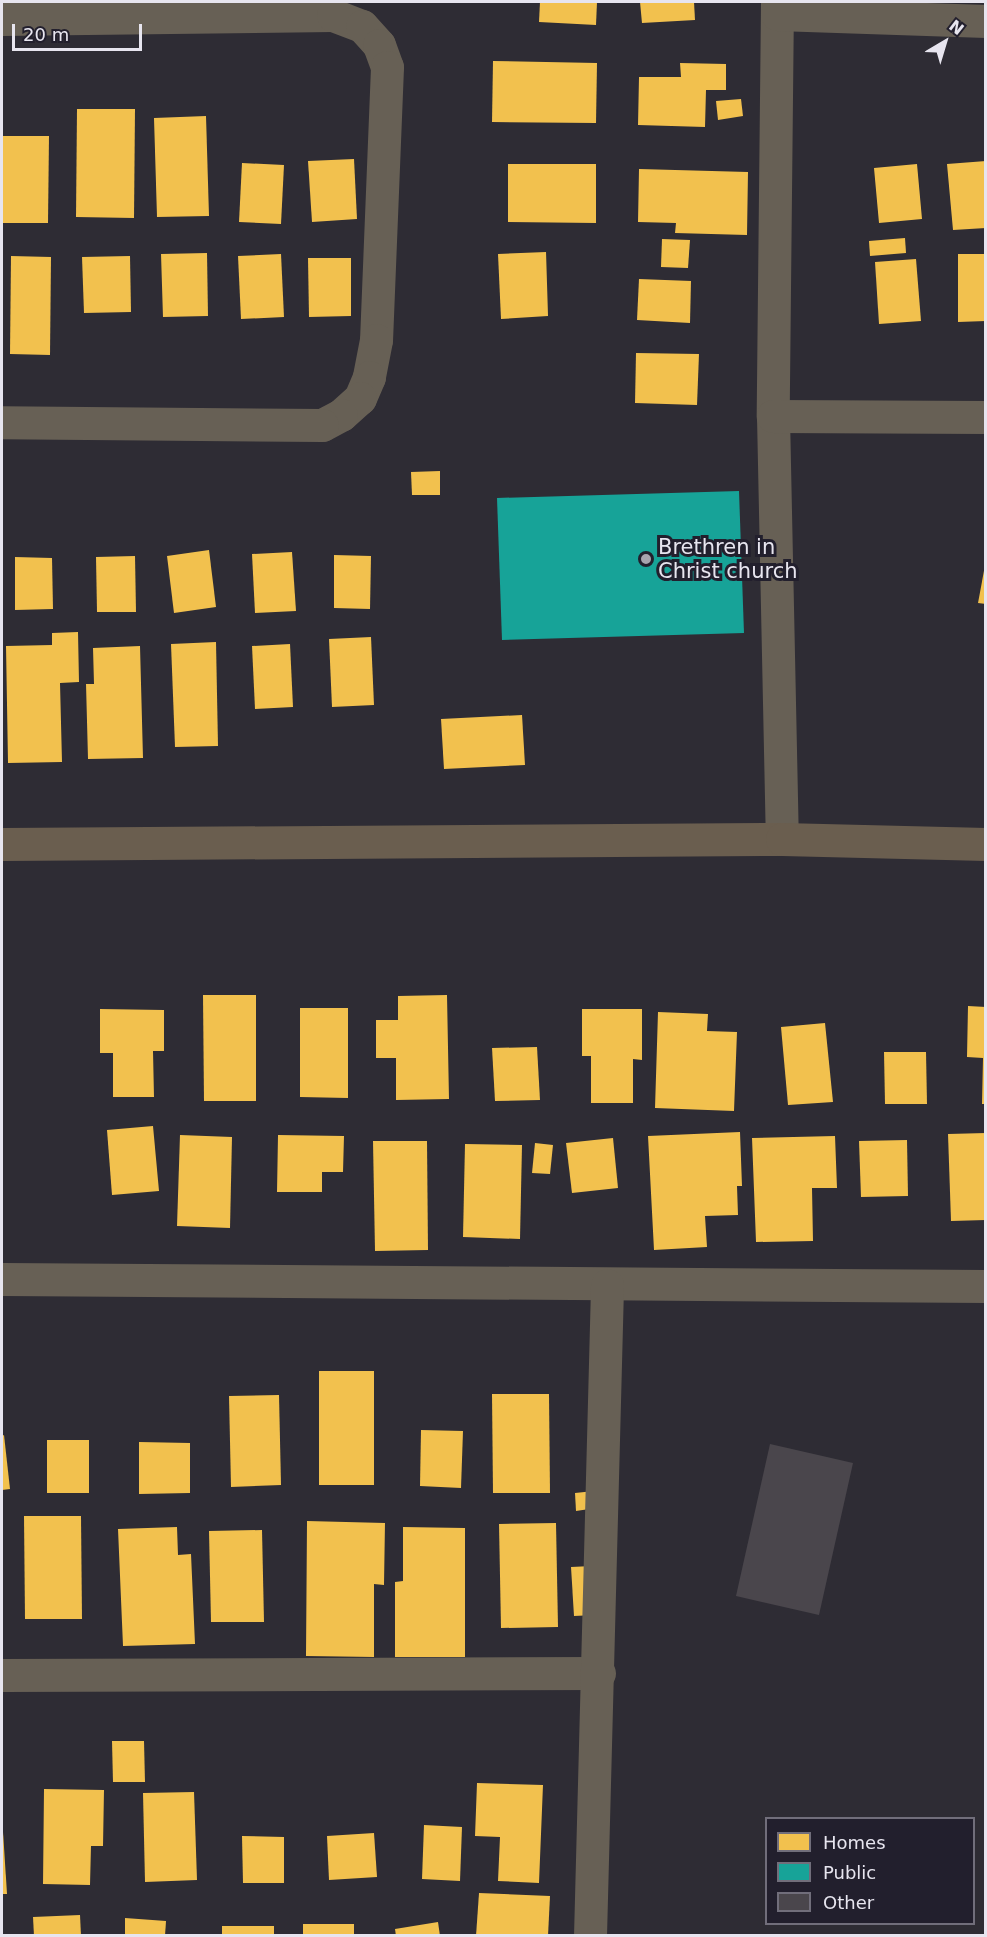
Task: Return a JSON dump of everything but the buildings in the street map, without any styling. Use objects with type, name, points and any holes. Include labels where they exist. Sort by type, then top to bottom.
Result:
[{"type":"street","points":[[782,838],[773,416],[777,8],[986,21]]},
{"type":"street","points":[[2,19],[333,15],[362,26],[379,45],[387,67],[376,340],[369,377],[360,398],[341,415],[322,425],[2,422]]},
{"type":"street","points":[[773,416],[986,417]]},
{"type":"street","points":[[2,844],[782,838],[986,844]]},
{"type":"street","points":[[2,1279],[986,1286]]},
{"type":"street","points":[[590,1935],[599,1673],[607,1285]]},
{"type":"street","points":[[2,1674],[599,1673]]},
{"type":"place","name":"Brethren in Christ church","points":[[646,559]]}]
